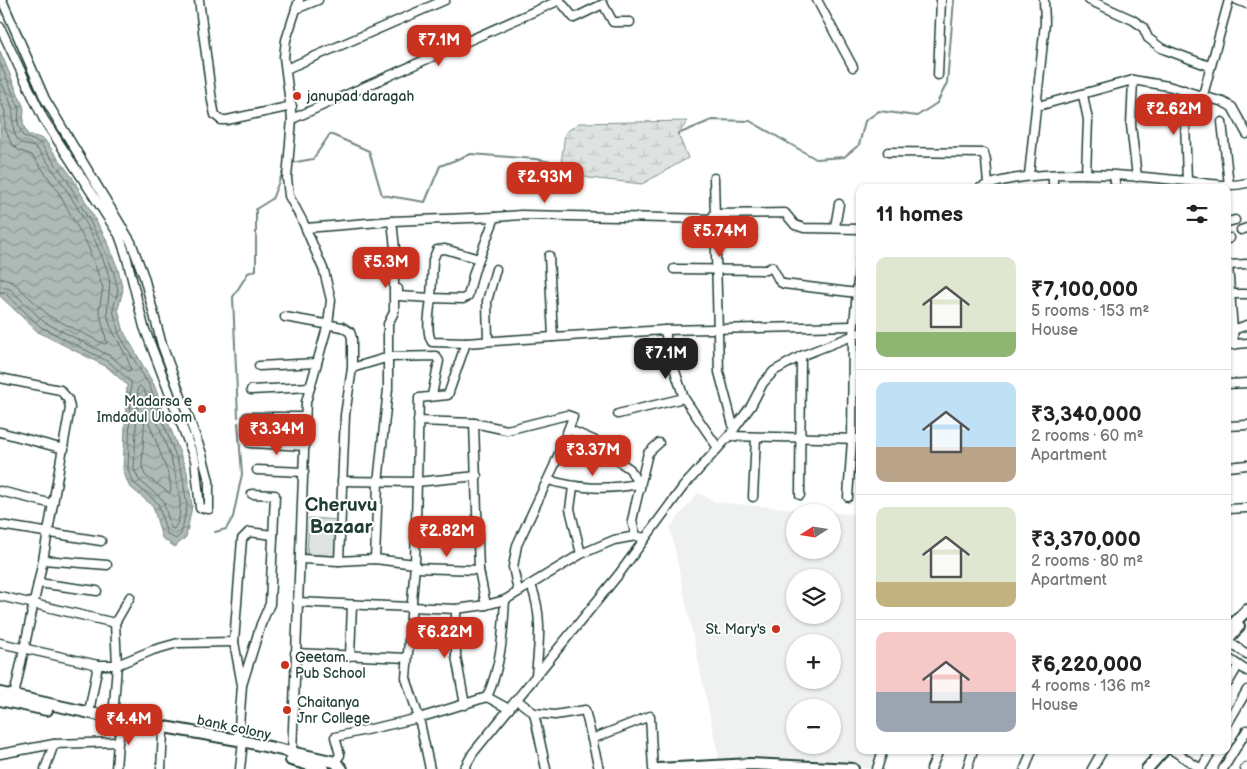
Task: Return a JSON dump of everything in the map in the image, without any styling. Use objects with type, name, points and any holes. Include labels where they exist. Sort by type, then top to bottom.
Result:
[{"type":"main road","points":[[1231,626],[1247,610]]},
{"type":"main road","points":[[1231,637],[1247,619]]},
{"type":"main road","name":"bank colony","points":[[0,693],[89,712],[119,721],[241,743],[338,766]]},
{"type":"main road","points":[[0,700],[119,721],[163,733],[241,743],[325,769],[338,766]]},
{"type":"main road","points":[[1148,769],[1156,754]]},
{"type":"main road","points":[[658,769],[751,767],[853,769]]},
{"type":"street","points":[[0,27],[43,118],[119,235],[144,326],[195,460],[200,508],[209,509],[209,481],[202,454],[162,345],[144,277],[131,242],[45,99],[2,0]]},
{"type":"street","points":[[199,0],[215,115],[221,120],[227,120],[292,106]]},
{"type":"street","points":[[292,754],[306,402],[328,324],[331,300],[328,283],[306,228],[289,196],[287,178],[292,106],[284,57],[286,40],[299,0]]},
{"type":"street","points":[[296,10],[318,0]]},
{"type":"street","points":[[286,69],[445,0]]},
{"type":"street","points":[[292,119],[560,0],[574,18],[604,4],[614,22],[630,22]]},
{"type":"street","points":[[818,0],[853,67]]},
{"type":"street","points":[[938,75],[941,0]]},
{"type":"street","points":[[1029,175],[1038,106],[1045,23],[1044,0]]},
{"type":"street","points":[[1089,0],[1133,20],[1143,27],[1148,38],[1161,48],[1209,66]]},
{"type":"street","points":[[1203,95],[1209,66],[1229,0]]},
{"type":"street","points":[[1237,0],[1247,4]]},
{"type":"street","points":[[1038,106],[1133,80],[1203,95],[1232,107],[1247,134]]},
{"type":"street","points":[[1133,80],[1131,125],[1137,178]]},
{"type":"street","points":[[1184,90],[1187,181]]},
{"type":"street","points":[[1083,95],[1088,120],[1086,174]]},
{"type":"street","points":[[1222,122],[1228,184]]},
{"type":"street","points":[[888,152],[984,153],[988,184],[1029,175],[1086,174],[1187,181],[1203,184]]},
{"type":"street","points":[[1053,176],[1053,184]]},
{"type":"street","points":[[1114,176],[1115,184]]},
{"type":"street","points":[[714,178],[719,372],[734,429]]},
{"type":"street","points":[[1231,185],[1247,183]]},
{"type":"street","points":[[835,227],[839,204]]},
{"type":"street","points":[[306,228],[392,221],[521,215],[714,216],[785,212],[796,225],[800,224],[804,228],[835,227],[856,230]]},
{"type":"street","points":[[392,221],[398,296],[466,298],[495,217]]},
{"type":"street","points":[[479,260],[445,249],[437,250],[432,260],[430,340],[436,343],[466,343],[665,330],[853,326]]},
{"type":"street","points":[[549,256],[553,337]]},
{"type":"street","points":[[375,559],[378,483],[389,357],[388,324],[394,312],[394,263]]},
{"type":"street","points":[[1231,265],[1247,264]]},
{"type":"street","points":[[674,269],[766,270],[772,267],[780,282],[784,284],[856,293]]},
{"type":"street","points":[[488,341],[487,301],[496,269]]},
{"type":"street","points":[[1231,294],[1247,294]]},
{"type":"street","points":[[848,497],[856,440],[856,334],[853,326],[856,301]]},
{"type":"street","points":[[285,317],[342,327],[350,332],[352,368],[345,408],[339,561]]},
{"type":"street","points":[[1231,330],[1247,325]]},
{"type":"street","points":[[665,330],[669,352],[684,398],[718,448]]},
{"type":"street","points":[[464,769],[473,753],[536,677],[683,487],[729,436],[751,406],[763,383],[774,371],[801,356],[856,334]]},
{"type":"street","points":[[430,769],[419,718],[406,678],[415,566],[419,398],[432,395],[448,395],[466,343]]},
{"type":"street","points":[[1231,345],[1247,343]]},
{"type":"street","points":[[352,368],[389,357],[436,356],[439,361],[432,395]]},
{"type":"street","points":[[800,495],[801,356]]},
{"type":"street","points":[[259,366],[317,363]]},
{"type":"street","points":[[0,378],[63,392],[70,408],[43,560],[14,696]]},
{"type":"street","points":[[1231,384],[1247,383]]},
{"type":"street","points":[[251,390],[310,387]]},
{"type":"street","points":[[618,414],[684,398]]},
{"type":"street","points":[[418,421],[474,423],[507,430],[569,414],[574,419],[517,545],[513,567],[518,591]]},
{"type":"street","points":[[247,417],[305,417]]},
{"type":"street","points":[[474,423],[479,570],[486,606]]},
{"type":"street","points":[[1231,426],[1247,425]]},
{"type":"street","points":[[570,430],[605,444]]},
{"type":"street","points":[[0,432],[64,449]]},
{"type":"street","points":[[729,436],[856,440]]},
{"type":"street","points":[[753,497],[756,438]]},
{"type":"street","points":[[250,443],[305,446]]},
{"type":"street","points":[[636,536],[632,521],[648,453],[659,443]]},
{"type":"street","points":[[614,458],[630,469],[640,486]]},
{"type":"street","points":[[1231,467],[1247,466]]},
{"type":"street","points":[[257,470],[304,472]]},
{"type":"street","points":[[342,481],[378,483],[416,482],[476,476]]},
{"type":"street","points":[[548,480],[573,487],[600,489],[640,486]]},
{"type":"street","points":[[573,487],[570,508],[580,554]]},
{"type":"street","points":[[0,491],[53,504]]},
{"type":"street","points":[[242,685],[261,624],[270,604],[274,535],[275,495],[252,494]]},
{"type":"street","points":[[1231,509],[1247,508]]},
{"type":"street","points":[[0,526],[101,541]]},
{"type":"street","points":[[240,769],[242,685],[234,642],[242,539],[249,532],[274,535]]},
{"type":"street","points":[[297,602],[456,609],[486,606],[504,600],[580,554],[614,540],[636,536],[645,538]]},
{"type":"street","points":[[301,559],[339,561],[375,559],[415,566],[479,570]]},
{"type":"street","points":[[43,560],[107,565]]},
{"type":"street","points":[[38,583],[97,591]]},
{"type":"street","points":[[531,585],[537,599],[540,621],[536,677]]},
{"type":"street","points":[[0,596],[115,623]]},
{"type":"street","points":[[116,769],[119,721],[115,623],[130,596]]},
{"type":"street","points":[[487,698],[496,678],[502,649],[504,600]]},
{"type":"street","points":[[350,656],[352,604]]},
{"type":"street","points":[[456,609],[456,656],[466,705]]},
{"type":"street","points":[[0,643],[98,665],[117,664],[153,650],[178,643],[234,642]]},
{"type":"street","points":[[1231,642],[1247,654]]},
{"type":"street","points":[[295,654],[408,658]]},
{"type":"street","points":[[1231,660],[1247,671]]},
{"type":"street","points":[[89,712],[98,665]]},
{"type":"street","points":[[1231,678],[1238,666]]},
{"type":"street","points":[[1231,718],[1247,690]]},
{"type":"street","points":[[338,766],[340,755],[334,737],[419,718],[487,698],[509,709]]},
{"type":"street","points":[[516,700],[534,713],[555,715],[585,710],[599,769]]},
{"type":"street","points":[[534,713],[546,769]]},
{"type":"street","points":[[592,739],[650,716],[653,769]]},
{"type":"street","points":[[1223,769],[1247,730]]},
{"type":"street","points":[[161,769],[163,733]]},
{"type":"street","points":[[0,754],[54,744],[118,742]]},
{"type":"street","points":[[45,769],[54,744]]},
{"type":"street","points":[[877,769],[882,754]]},
{"type":"street","points":[[931,769],[937,754]]},
{"type":"street","points":[[967,769],[972,754]]},
{"type":"street","points":[[1025,769],[1031,754]]},
{"type":"street","points":[[1092,769],[1101,754]]},
{"type":"street","points":[[1184,754],[1201,769],[1210,754]]},
{"type":"shaded area","name":"St. Mary's","points":[[698,493],[716,502],[786,508],[786,559],[841,559],[841,513],[856,515],[856,754],[882,754],[877,769],[772,762],[720,764],[670,527]]},
{"type":"green space","points":[[688,121],[678,134],[688,158],[642,184],[589,178],[579,175],[561,164],[565,133],[579,123]]},
{"type":"green space","points":[[309,518],[340,520],[338,556],[307,554]]},
{"type":"water","points":[[0,51],[24,108],[23,123],[27,134],[44,139],[72,177],[105,237],[118,269],[123,290],[118,309],[124,332],[154,385],[187,472],[192,506],[186,537],[175,547],[162,538],[153,506],[129,486],[123,470],[127,385],[107,367],[38,332],[0,296]]},
{"type":"waterway","points":[[678,134],[712,120],[750,121],[816,159],[844,157],[859,145],[865,121],[879,111],[917,116],[937,103],[947,83],[954,0]]},
{"type":"waterway","points":[[291,163],[313,159],[330,134],[369,151],[382,195],[425,202],[440,166],[471,154],[536,159],[561,164]]},
{"type":"waterway","points":[[238,417],[233,297],[248,273],[256,270],[256,209],[272,199],[286,164]]},
{"type":"waterway","points":[[215,532],[226,529],[233,517],[242,474],[238,423]]},
{"type":"place","name":"janupad daragah","points":[[297,96]]},
{"type":"place","name":"Madarsa e Imdadul Uloom","points":[[202,409]]},
{"type":"place","name":"St. Mary's","points":[[776,629]]},
{"type":"place","name":"Geetam. Pub School","points":[[285,665]]},
{"type":"place","name":"Chaitanya Jnr College","points":[[287,710]]},
{"type":"district","name":"Cheruvu Bazaar","points":[[341,515]]}]
